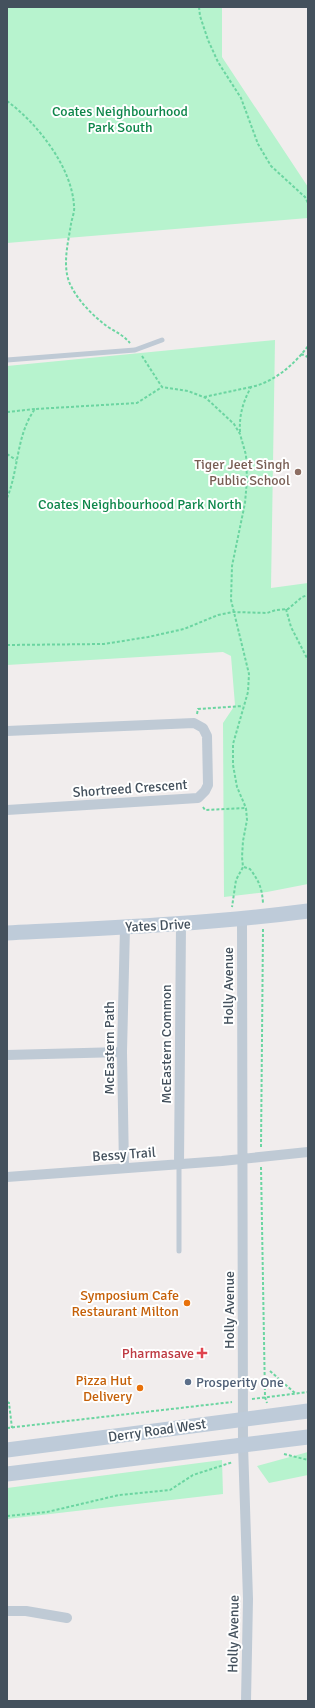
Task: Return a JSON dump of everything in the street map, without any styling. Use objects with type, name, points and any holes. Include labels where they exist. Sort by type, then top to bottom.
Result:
[{"type":"main road","name":"Yates Drive","points":[[7,933],[236,920],[308,911]]},
{"type":"main road","name":"Derry Road West","points":[[7,1450],[243,1418],[308,1411]]},
{"type":"main road","name":"Derry Road West","points":[[7,1474],[243,1452],[308,1437]]},
{"type":"street","points":[[7,731],[194,723]]},
{"type":"street","name":"Shortreed Crescent","points":[[7,810],[198,798],[205,791],[208,785],[207,736],[203,728],[194,723]]},
{"type":"street","name":"Holly Avenue","points":[[236,920],[242,1159],[243,1452],[248,1592],[246,1701]]},
{"type":"street","name":"McEastern Common","points":[[179,1164],[181,924]]},
{"type":"street","name":"McEastern Path","points":[[124,1168],[122,1052],[125,927]]},
{"type":"street","points":[[7,1055],[122,1052]]},
{"type":"street","name":"Bessy Trail","points":[[7,1177],[242,1159],[308,1152]]},
{"type":"street","points":[[7,1611],[26,1611],[66,1618]]},
{"type":"lane","points":[[7,360],[135,350],[162,340]]},
{"type":"lane","points":[[179,1164],[179,1251]]},
{"type":"path","points":[[199,7],[200,16],[208,40],[218,62],[241,98],[258,144],[271,166],[305,197],[308,203]]},
{"type":"path","points":[[7,101],[22,112],[38,131],[50,146],[64,170],[74,206],[65,264],[70,282],[78,298],[108,327],[124,335],[135,350],[141,355],[162,387]]},
{"type":"path","points":[[203,397],[261,385],[289,367],[308,346]]},
{"type":"path","points":[[301,354],[308,357]]},
{"type":"path","points":[[7,412],[137,403],[162,387],[188,391],[203,397],[220,409],[234,424],[240,434]]},
{"type":"path","points":[[236,920],[236,880],[244,867],[242,857],[243,841],[247,820],[246,808],[237,787],[233,765],[233,744],[248,692],[248,674],[231,600],[234,551],[240,531],[247,480],[246,455],[240,434],[239,418],[244,399],[251,387]]},
{"type":"path","points":[[7,498],[12,486],[28,418],[35,409]]},
{"type":"path","points":[[7,454],[17,460]]},
{"type":"path","points":[[7,645],[104,644],[148,637],[184,629],[218,615],[233,612],[267,612],[286,609],[308,595]]},
{"type":"path","points":[[286,609],[291,627],[308,660]]},
{"type":"path","points":[[194,723],[198,709],[243,706]]},
{"type":"path","points":[[198,798],[205,810],[246,808]]},
{"type":"path","points":[[244,867],[250,869],[262,889],[264,917],[261,1157],[265,1397],[271,1415]]},
{"type":"path","points":[[270,1371],[296,1394]]},
{"type":"path","points":[[7,1428],[308,1392]]},
{"type":"path","points":[[7,1402],[9,1403],[12,1428]]},
{"type":"path","points":[[7,1516],[47,1512],[119,1495],[170,1490],[193,1475],[243,1452]]},
{"type":"path","points":[[277,1453],[308,1460]]},
{"type":"green space","name":"Coates Neighbourhood Park South","points":[[7,7],[222,7],[222,57],[308,187],[308,218],[7,243]]},
{"type":"green space","name":"Coates Neighbourhood Park North","points":[[275,340],[271,588],[308,583],[308,884],[267,892],[224,897],[223,723],[235,705],[231,656],[223,652],[7,665],[7,366]]},
{"type":"green space","points":[[308,1452],[308,1475],[269,1483],[257,1466]]},
{"type":"green space","points":[[222,1460],[223,1494],[7,1519],[7,1488]]},
{"type":"place","name":"Tiger Jeet Singh Public School","points":[[298,472]]},
{"type":"place","name":"Symposium Cafe Restaurant Milton","points":[[187,1303]]},
{"type":"place","name":"Pharmasave","points":[[202,1353]]},
{"type":"place","name":"Prosperity One","points":[[188,1382]]},
{"type":"place","name":"Pizza Hut Delivery","points":[[140,1388]]}]
